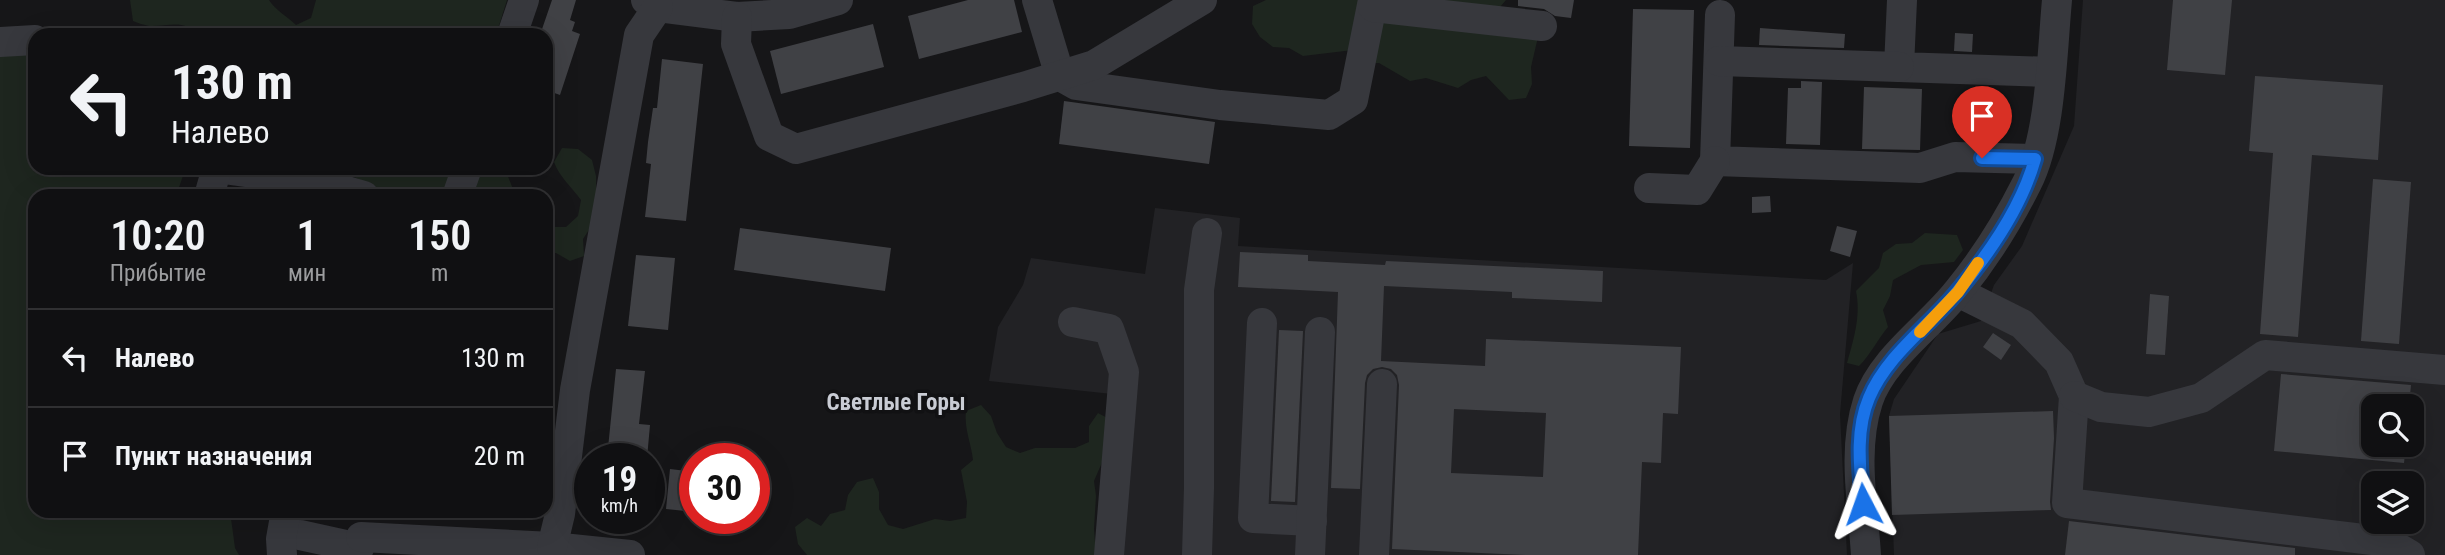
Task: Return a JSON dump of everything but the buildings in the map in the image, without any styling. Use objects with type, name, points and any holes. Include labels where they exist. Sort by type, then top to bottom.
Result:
[{"type":"street","points":[[514,28],[524,0]]},
{"type":"street","points":[[552,547],[560,514],[575,390],[639,35],[652,4],[789,14],[838,0]]},
{"type":"street","points":[[1037,0],[1060,76],[1076,85],[1220,105],[1329,114],[1353,100],[1373,3],[1542,26]]},
{"type":"street","points":[[745,11],[736,44],[769,136],[796,149],[1094,65],[1202,0]]},
{"type":"street","points":[[1899,66],[1902,0]]},
{"type":"street","points":[[1866,555],[1859,452],[1868,400],[1896,356],[1958,292],[2002,229],[2029,180],[2042,135],[2057,0]]},
{"type":"street","points":[[1648,188],[1697,190],[1715,161],[1720,15]]},
{"type":"street","points":[[0,42],[28,40]]},
{"type":"street","points":[[1718,61],[2051,72]]},
{"type":"street","points":[[1715,161],[1920,168],[1955,156],[2035,159]]},
{"type":"street","points":[[246,175],[298,188],[330,185],[342,189]]},
{"type":"street","points":[[1197,555],[1199,290],[1207,233]]},
{"type":"street","points":[[1958,292],[2022,324],[2059,362],[2074,396],[2067,503],[2388,542],[2410,555]]},
{"type":"street","points":[[1073,322],[1109,329],[1124,372],[1109,555]]},
{"type":"street","points":[[1262,323],[1253,519],[1312,521]]},
{"type":"street","points":[[1310,555],[1320,332]]},
{"type":"street","points":[[2074,396],[2101,407],[2149,412],[2201,398],[2265,355],[2445,370]]},
{"type":"street","points":[[1374,555],[1382,384]]},
{"type":"street","points":[[289,534],[552,547],[630,555]]},
{"type":"shaded area","points":[[130,0],[269,0],[296,25],[311,18],[316,0],[507,0],[498,28],[189,28],[175,24],[149,26],[133,21]]},
{"type":"shaded area","points":[[1266,0],[1506,0],[1500,7],[1538,37],[1531,67],[1532,84],[1526,98],[1509,100],[1486,76],[1471,80],[1458,88],[1426,78],[1410,81],[1379,63],[1364,63],[1353,50],[1303,56],[1289,48],[1273,47],[1260,37],[1252,24],[1253,6]]},
{"type":"shaded area","points":[[2083,0],[2445,0],[2445,555],[1894,555],[1889,416],[1894,399],[1938,334],[1981,321],[1994,285],[2022,246],[2074,126]]},
{"type":"shaded area","points":[[28,51],[28,175],[183,175],[178,189],[28,189],[28,518],[231,518],[235,548],[239,555],[0,555],[0,52]]},
{"type":"shaded area","points":[[562,148],[578,149],[592,160],[596,176],[596,210],[592,225],[583,239],[584,256],[570,261],[553,253],[553,227],[566,227],[578,216],[581,200],[554,162]]},
{"type":"shaded area","points":[[350,175],[450,175],[445,189],[380,189]]},
{"type":"shaded area","points":[[478,175],[507,175],[513,189],[472,189]]},
{"type":"shaded area","points":[[1155,208],[1240,218],[1238,246],[1826,280],[1853,263],[1840,414],[1847,555],[1122,555],[1131,396],[989,381],[998,327],[1023,285],[1031,258],[1145,274]]},
{"type":"shaded area","points":[[1925,233],[1957,235],[1963,250],[1954,262],[1921,265],[1893,280],[1890,296],[1883,310],[1888,327],[1859,366],[1847,363],[1857,318],[1856,291],[1879,268],[1883,253],[1896,244],[1912,243]]},
{"type":"shaded area","points":[[981,405],[991,416],[1006,447],[1020,453],[1035,448],[1075,448],[1089,442],[1089,426],[1098,413],[1111,420],[1107,451],[1094,481],[1096,555],[807,555],[798,544],[795,527],[807,518],[821,526],[830,514],[845,510],[848,495],[857,482],[873,478],[879,492],[879,509],[888,525],[903,529],[935,519],[950,521],[966,518],[967,502],[961,470],[973,460],[966,411]]},
{"type":"slow traffic","points":[[1920,332],[1958,292],[1978,263]]},
{"type":"district","name":"Светлые Горы","points":[[896,402]]},
{"type":"route","points":[[1863,504],[1859,452],[1868,400],[1896,356],[1958,292],[2002,229],[2029,180],[2035,159],[1982,158]]}]
